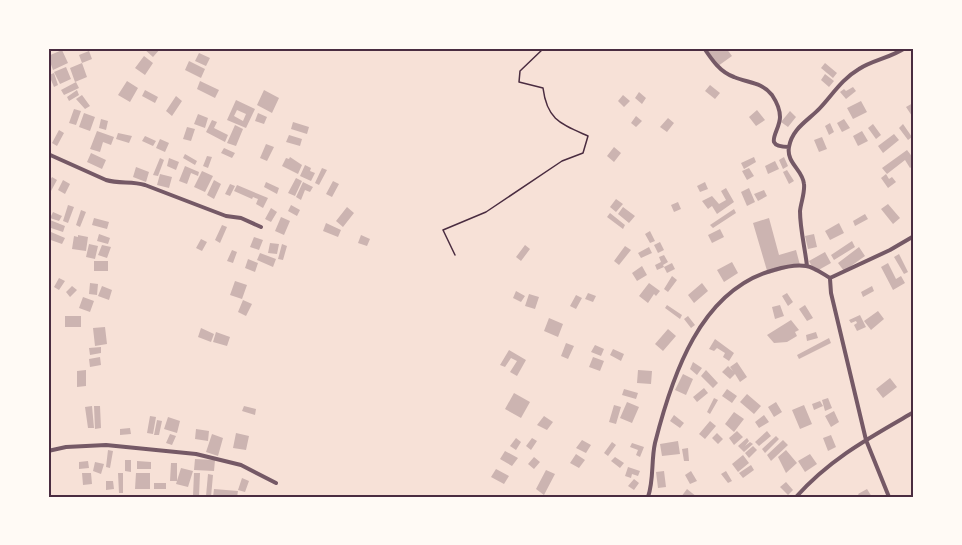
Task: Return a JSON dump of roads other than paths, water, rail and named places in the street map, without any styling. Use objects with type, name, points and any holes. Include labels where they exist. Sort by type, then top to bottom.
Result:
[{"type":"street","points":[[704,48],[722,71],[759,84],[771,94],[777,103],[780,117],[775,144],[779,147],[789,147]]},
{"type":"street","points":[[807,266],[800,214],[805,186],[804,178],[791,161],[789,147],[792,138],[804,122],[854,72],[905,48]]},
{"type":"street","points":[[48,154],[106,180],[116,183],[136,182],[261,227]]},
{"type":"street","points":[[830,278],[914,236]]},
{"type":"street","points":[[648,497],[652,487],[654,446],[670,388],[697,333],[720,301],[740,285],[765,273],[790,266],[807,266],[830,278]]},
{"type":"street","points":[[830,278],[831,293],[866,440],[889,497]]},
{"type":"street","points":[[796,497],[816,475],[866,440],[914,412]]},
{"type":"street","points":[[48,451],[66,447],[106,445],[196,454],[241,465],[276,483]]}]
